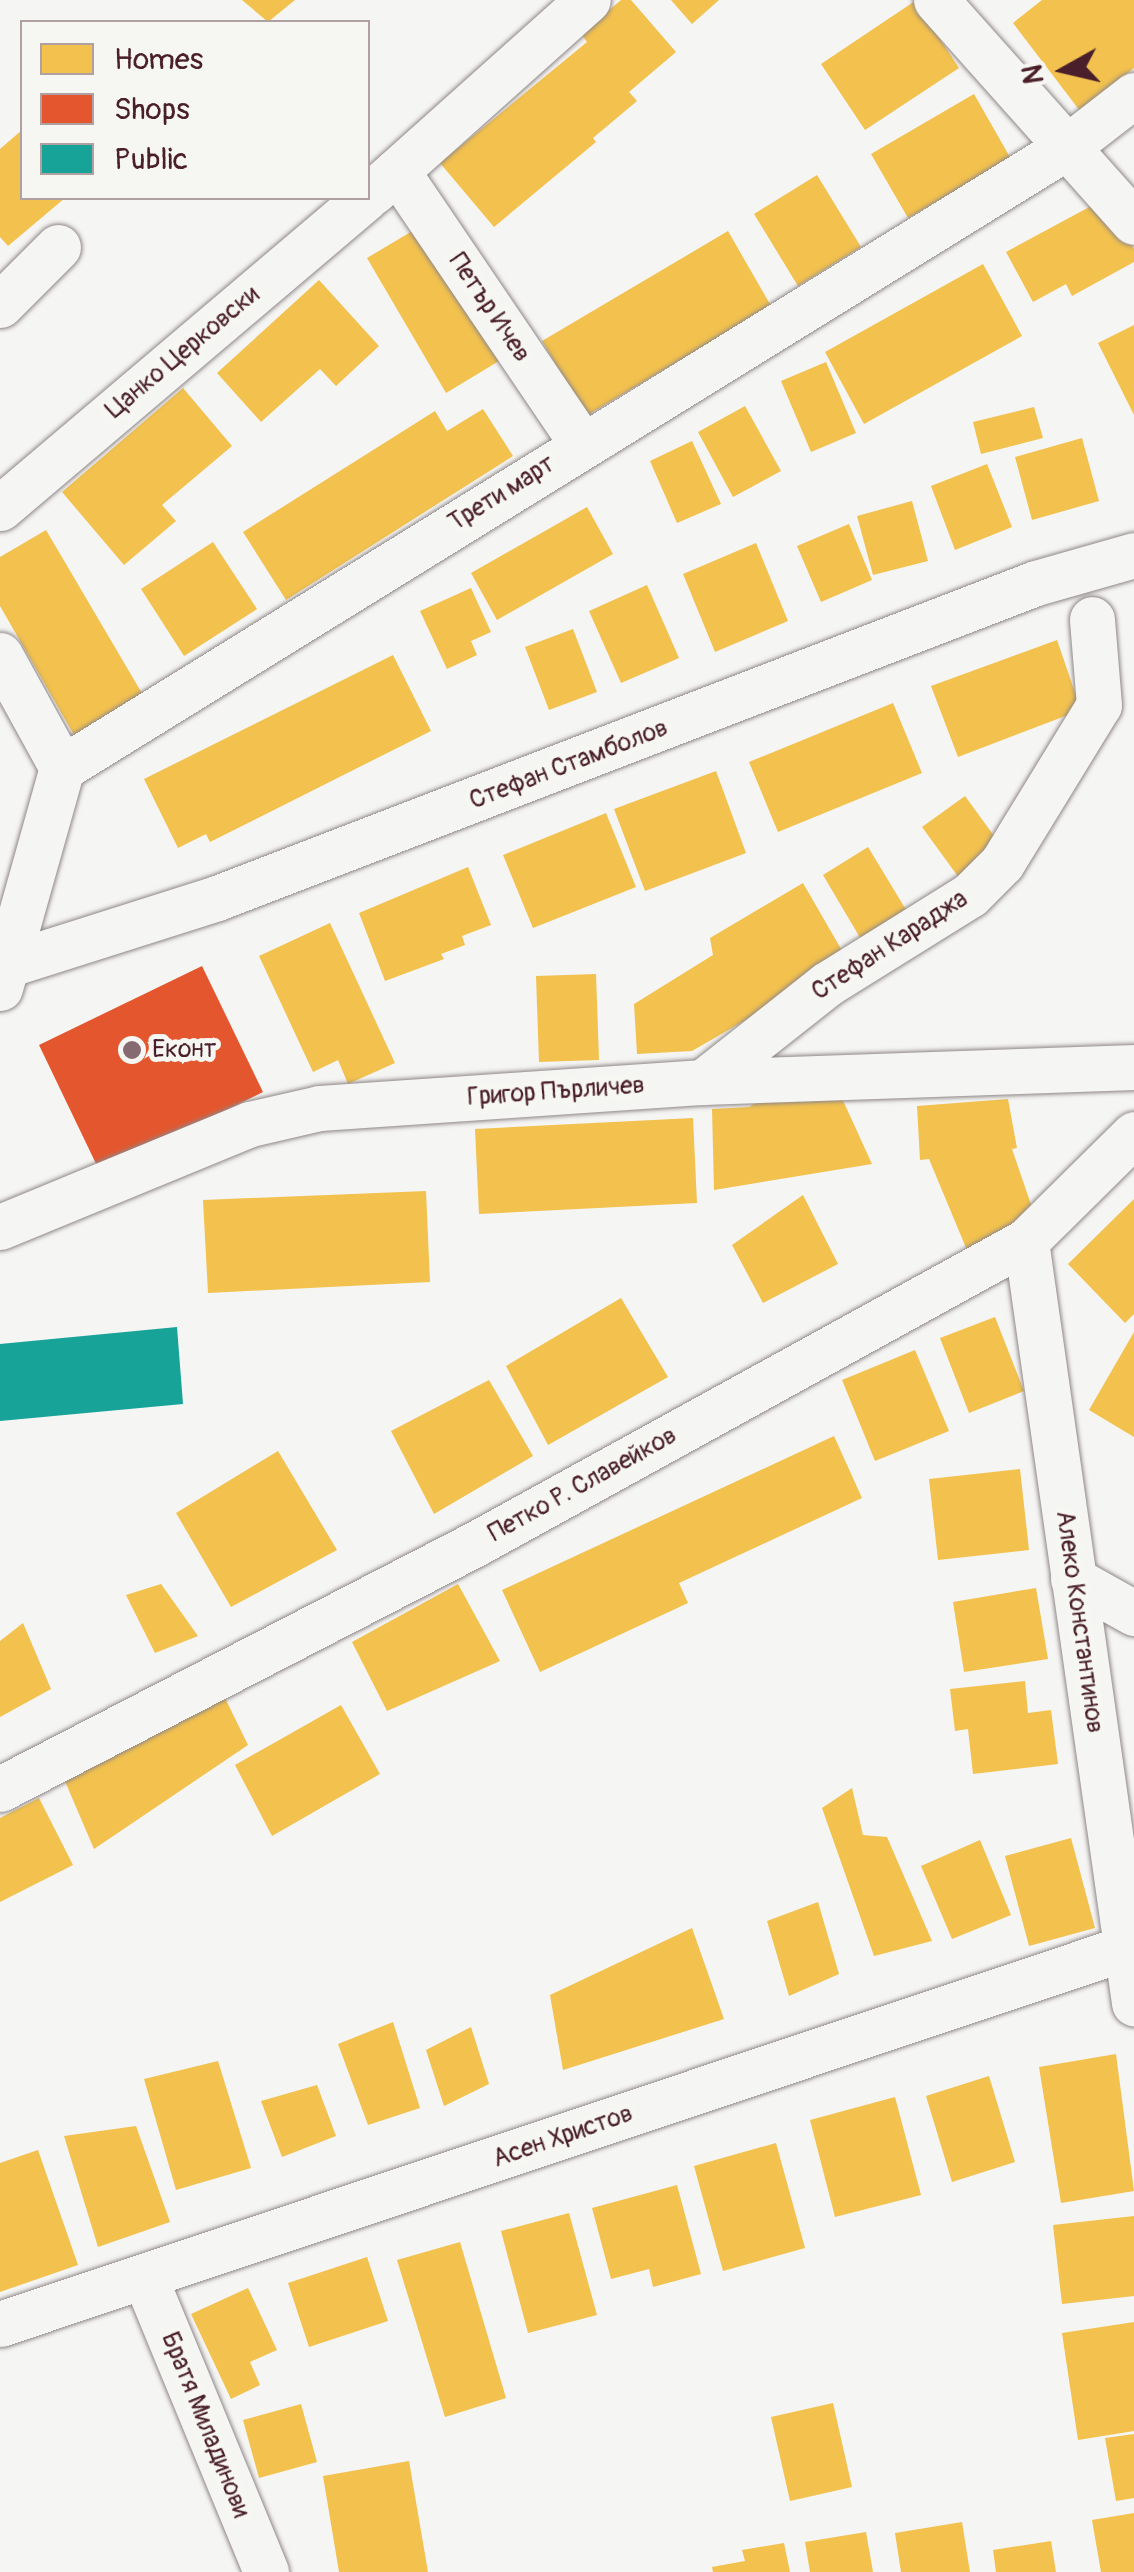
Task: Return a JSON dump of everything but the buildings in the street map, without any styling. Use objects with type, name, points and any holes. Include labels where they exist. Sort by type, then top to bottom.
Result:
[{"type":"street","name":"Цанко Церковски","points":[[377,188],[588,0]]},
{"type":"street","points":[[936,0],[1134,222]]},
{"type":"street","name":"Трети март","points":[[62,768],[1067,147],[1134,95]]},
{"type":"street","name":"Петър Ичев","points":[[377,188],[582,444]]},
{"type":"street","name":"Цанко Церковски","points":[[0,508],[363,200]]},
{"type":"street","points":[[0,305],[58,247]]},
{"type":"street","name":"Стефан Стамболов","points":[[2,974],[217,898],[1036,583],[1134,555]]},
{"type":"street","name":"Стефан Караджа","points":[[703,1082],[827,984],[970,895],[1002,863],[1100,705],[1092,619]]},
{"type":"street","points":[[0,656],[62,768],[2,974]]},
{"type":"street","name":"Григор Пърличев","points":[[0,1227],[250,1124],[305,1111],[703,1082],[1134,1067]]},
{"type":"street","name":"Петко Р. Славейков","points":[[0,1790],[474,1544],[1026,1241],[1134,1134]]},
{"type":"street","name":"Алеко Константинов","points":[[1026,1241],[1134,2003]]},
{"type":"street","points":[[1073,1579],[1134,1613]]},
{"type":"street","name":"Асен Христов","points":[[0,2324],[1125,1948]]},
{"type":"street","name":"Братя Миладинови","points":[[145,2278],[266,2572]]},
{"type":"place","name":"Еконт","points":[[132,1050]]}]
